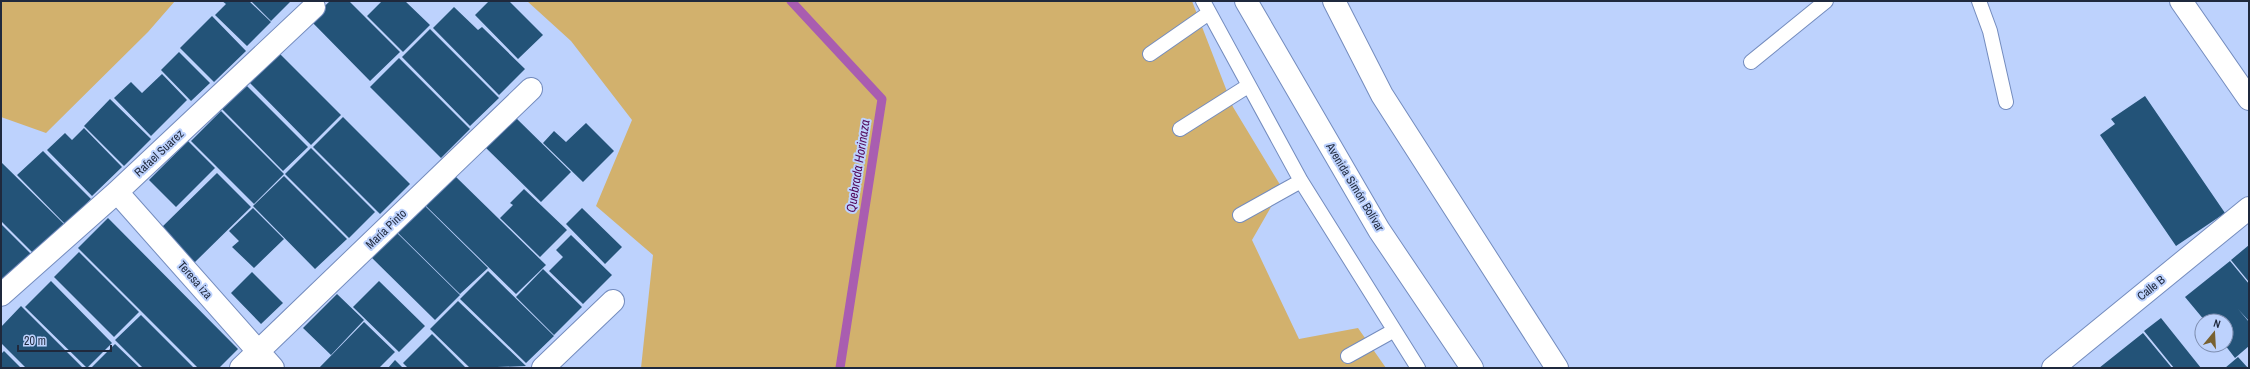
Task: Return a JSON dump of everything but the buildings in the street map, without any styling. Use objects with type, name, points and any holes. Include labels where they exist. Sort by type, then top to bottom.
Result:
[{"type":"main road","name":"Avenida Simón Bolívar","points":[[1246,1],[1379,230],[1472,368]]},
{"type":"main road","points":[[1334,1],[1382,95],[1557,368]]},
{"type":"main road","points":[[2181,1],[2249,99]]},
{"type":"main road","name":"Rafael Suarez","points":[[1,295],[117,192],[314,7]]},
{"type":"main road","name":"María Pinto","points":[[241,368],[531,90]]},
{"type":"main road","name":"Teresa iza","points":[[117,192],[273,368]]},
{"type":"main road","name":"Calle B","points":[[2053,368],[2249,208]]},
{"type":"main road","points":[[548,366],[613,301]]},
{"type":"lane","points":[[1751,62],[1826,1]]},
{"type":"lane","points":[[1979,1],[1990,31],[2006,102]]},
{"type":"lane","points":[[1150,54],[1206,7],[1301,181],[1393,331],[1418,368]]},
{"type":"lane","points":[[1180,130],[1248,86]]},
{"type":"lane","points":[[1240,215],[1301,181]]},
{"type":"lane","points":[[1348,356],[1393,331]]},
{"type":"shaded area","points":[[1,1],[175,1],[148,32],[46,133],[1,117]]},
{"type":"shaded area","points":[[527,1],[1192,1],[1233,107],[1282,188],[1252,240],[1299,339],[1358,328],[1386,368],[641,368],[653,255],[596,206],[632,120],[571,41]]},
{"type":"waterway","name":"Quebrada Horinaza","points":[[791,1],[882,99],[840,368]]}]
